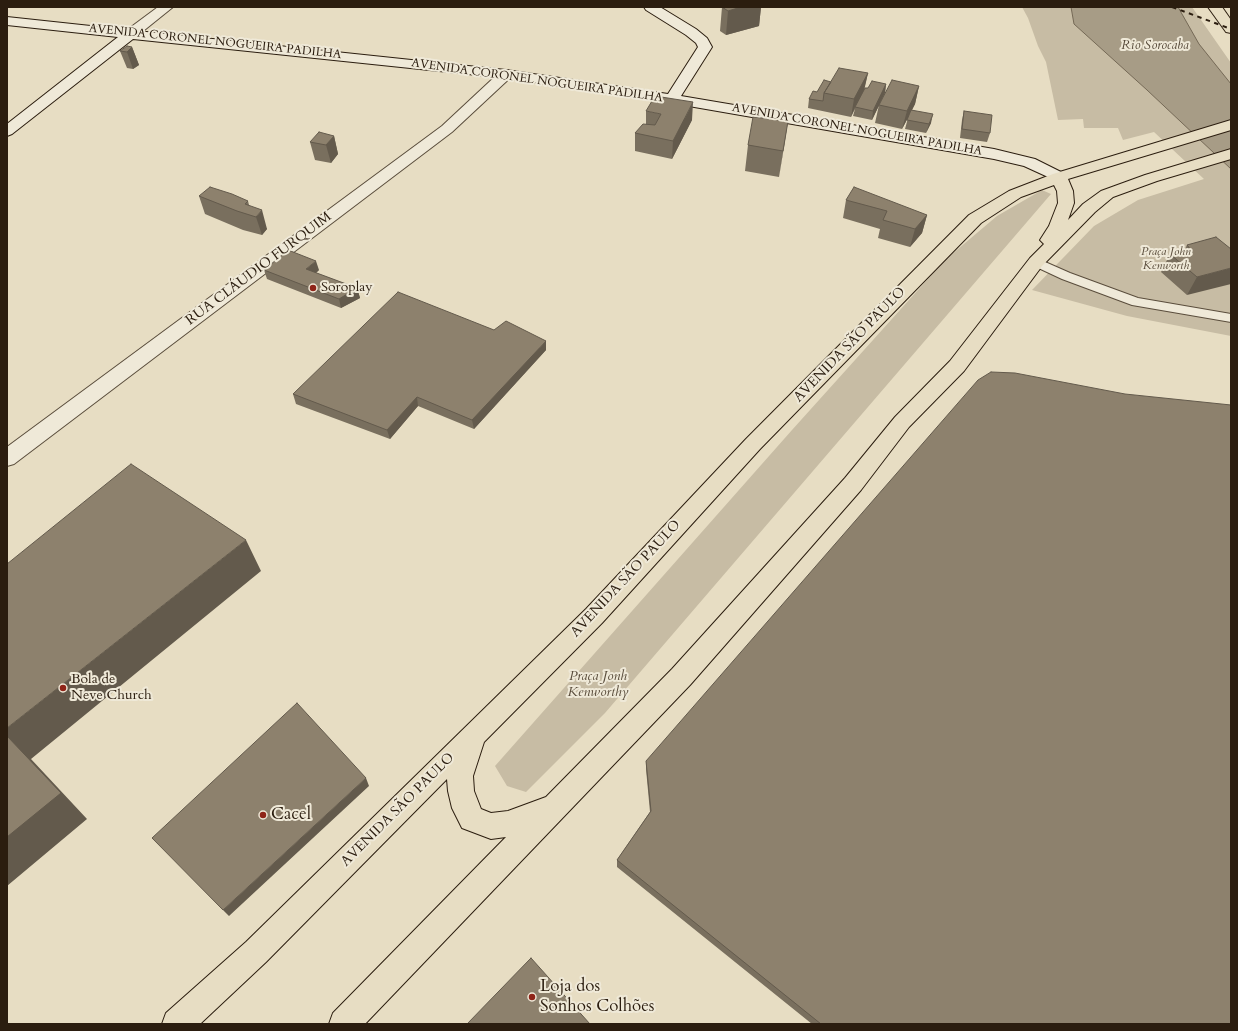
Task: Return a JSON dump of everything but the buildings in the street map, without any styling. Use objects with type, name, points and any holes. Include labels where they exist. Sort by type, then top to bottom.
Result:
[{"type":"main road","points":[[7,131],[166,7]]},
{"type":"main road","points":[[650,7],[691,32],[702,41],[705,47],[672,99]]},
{"type":"main road","points":[[1215,7],[1231,29]]},
{"type":"main road","name":"AVENIDA CORONEL NOGUEIRA PADILHA","points":[[7,21],[132,33],[506,74],[672,99],[994,154],[1029,162],[1059,178]]},
{"type":"main road","name":"RUA CLÁUDIO FURQUIM","points":[[7,458],[447,129],[506,74]]},
{"type":"main road","name":"AVENIDA SÃO PAULO","points":[[177,1024],[256,952],[594,616],[753,444],[975,219],[1015,194],[1093,166],[1231,125]]},
{"type":"main road","points":[[1036,262],[1089,208],[1107,194],[1151,178],[1231,154]]},
{"type":"main road","points":[[344,1024],[681,677],[853,484],[902,422],[957,366],[1036,262],[1057,226],[1066,203],[1065,191],[1059,178]]},
{"type":"main road","points":[[473,735],[460,776],[461,791],[466,808],[472,819],[491,826],[508,824],[554,807]]},
{"type":"lane","points":[[1036,262],[1066,276],[1136,302],[1231,318]]},
{"type":"green space","name":"Praça John Kenworth","points":[[1022,7],[1192,7],[1231,63],[1231,336],[1127,316],[1032,290],[1094,226],[1138,200],[1204,179],[1154,132],[1123,140],[1118,128],[1084,128],[1083,119],[1058,120],[1046,62]]},
{"type":"green space","name":"Praça Jonh Kenworthy","points":[[1042,190],[1051,194],[605,713],[526,792],[507,786],[495,766],[792,430],[945,260],[997,216]]},
{"type":"water","name":"Rio Sorocaba","points":[[1071,7],[1178,7],[1199,44],[1231,84],[1231,169],[1074,24]]},
{"type":"railway","points":[[1172,7],[1231,29]]},
{"type":"place","name":"Soroplay","points":[[313,288]]},
{"type":"place","name":"Bola de Neve Church","points":[[63,688]]},
{"type":"place","name":"Cacel","points":[[263,815]]},
{"type":"place","name":"Loja dos Sonhos Colhões","points":[[532,997]]}]
